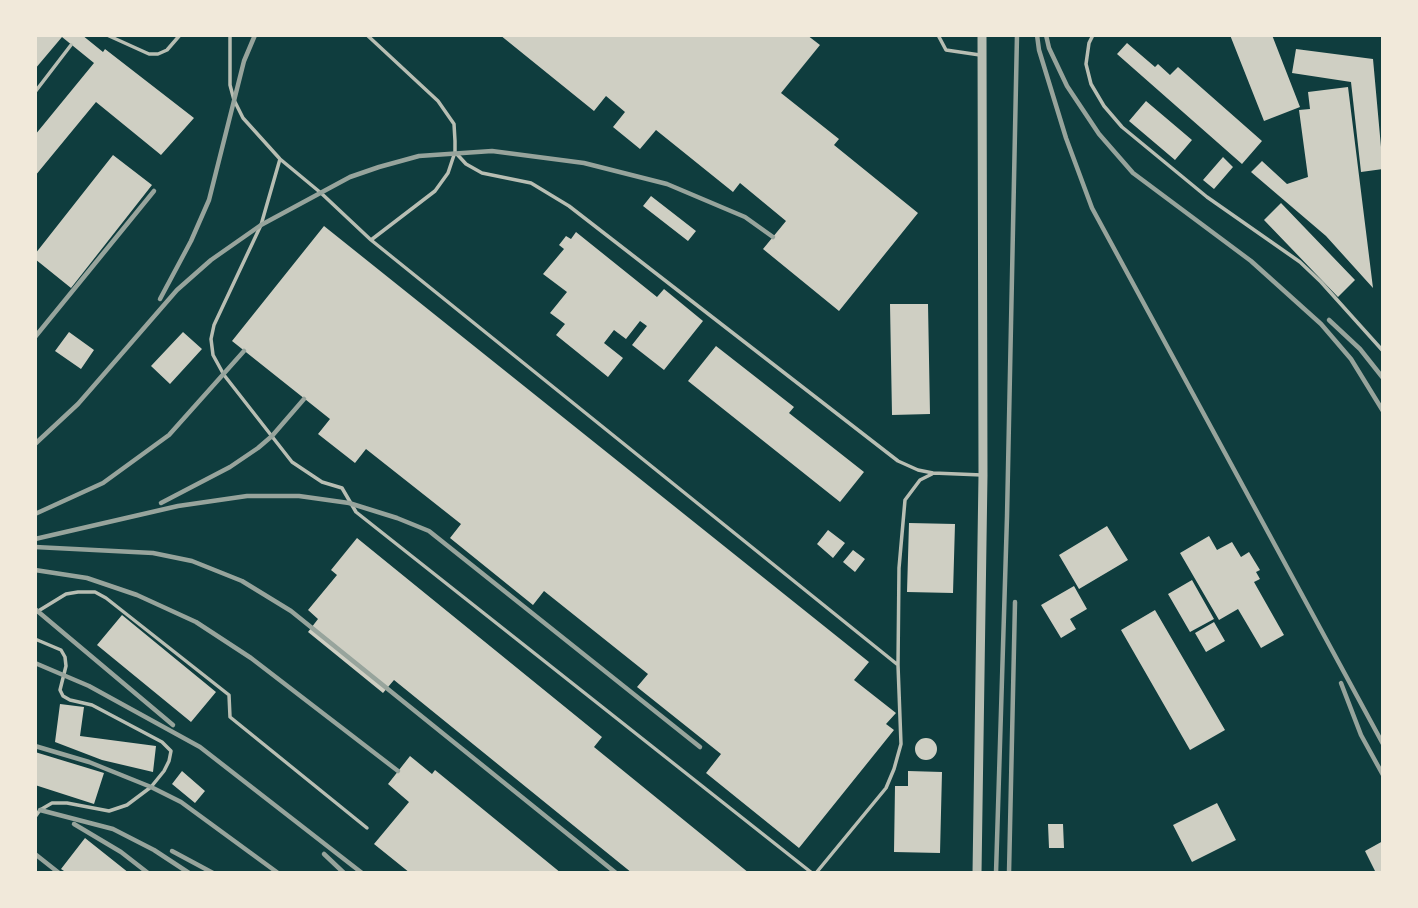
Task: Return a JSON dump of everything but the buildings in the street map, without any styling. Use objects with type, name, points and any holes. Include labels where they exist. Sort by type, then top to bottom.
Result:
[{"type":"street","points":[[977,873],[983,475],[982,35]]},
{"type":"lane","points":[[107,35],[149,54],[158,54],[167,50],[180,35]]},
{"type":"lane","points":[[230,35],[230,85],[234,100],[243,118],[280,159],[371,240],[898,665]]},
{"type":"lane","points":[[367,35],[438,102],[454,124],[455,152],[448,173],[435,191],[371,240]]},
{"type":"lane","points":[[938,35],[946,50],[982,55]]},
{"type":"lane","points":[[1093,35],[1086,64],[1091,84],[1104,106],[1122,127],[1207,197],[1300,262],[1383,351]]},
{"type":"lane","points":[[35,92],[71,45]]},
{"type":"lane","points":[[455,152],[466,164],[482,173],[531,183],[569,206],[884,452],[908,466],[933,473],[983,475]]},
{"type":"lane","points":[[280,159],[261,225],[214,325],[211,339],[213,355],[224,375],[292,462],[322,482],[342,488],[349,503],[364,518],[814,873],[886,788],[894,769],[901,744],[898,665],[899,568],[905,500],[920,480],[933,473]]},
{"type":"lane","points":[[35,613],[66,594],[95,592],[106,598],[229,695],[230,717],[367,828]]},
{"type":"lane","points":[[35,639],[61,650],[65,657],[66,666],[60,690],[63,696],[92,705],[162,742],[170,751],[164,771],[150,787],[127,805],[109,811],[52,803],[40,810],[35,817]]},
{"type":"railway","points":[[160,299],[209,200],[244,61],[255,35]]},
{"type":"railway","points":[[996,873],[1017,35]]},
{"type":"railway","points":[[1037,35],[1039,50],[1066,138],[1092,208],[1383,744]]},
{"type":"railway","points":[[1046,35],[1049,48],[1067,86],[1099,134],[1133,173],[1251,261],[1321,324],[1351,359],[1383,411]]},
{"type":"railway","points":[[35,444],[78,404],[177,290],[211,260],[261,225],[350,177],[379,167],[419,156],[492,151],[584,163],[667,184],[745,217],[773,237]]},
{"type":"railway","points":[[35,337],[154,191]]},
{"type":"railway","points":[[1329,320],[1360,349],[1383,378]]},
{"type":"railway","points":[[35,514],[103,483],[169,435],[244,351]]},
{"type":"railway","points":[[161,503],[230,467],[258,448],[304,399]]},
{"type":"railway","points":[[35,539],[178,506],[247,496],[299,496],[349,503],[397,518],[429,531],[700,747]]},
{"type":"railway","points":[[35,547],[153,553],[192,561],[242,581],[291,611],[616,873]]},
{"type":"railway","points":[[35,570],[87,578],[137,595],[196,622],[251,658],[398,771]]},
{"type":"railway","points":[[1009,873],[1015,602]]},
{"type":"railway","points":[[35,609],[173,725]]},
{"type":"railway","points":[[35,663],[89,686],[200,747],[362,873]]},
{"type":"railway","points":[[1341,683],[1361,735],[1383,775]]},
{"type":"railway","points":[[35,746],[89,762],[181,802],[278,873]]},
{"type":"railway","points":[[40,810],[113,829],[154,850],[189,873]]},
{"type":"railway","points":[[74,824],[121,852],[148,873]]},
{"type":"railway","points":[[172,851],[213,873]]},
{"type":"railway","points":[[35,854],[59,873]]},
{"type":"railway","points":[[324,854],[344,873]]}]
